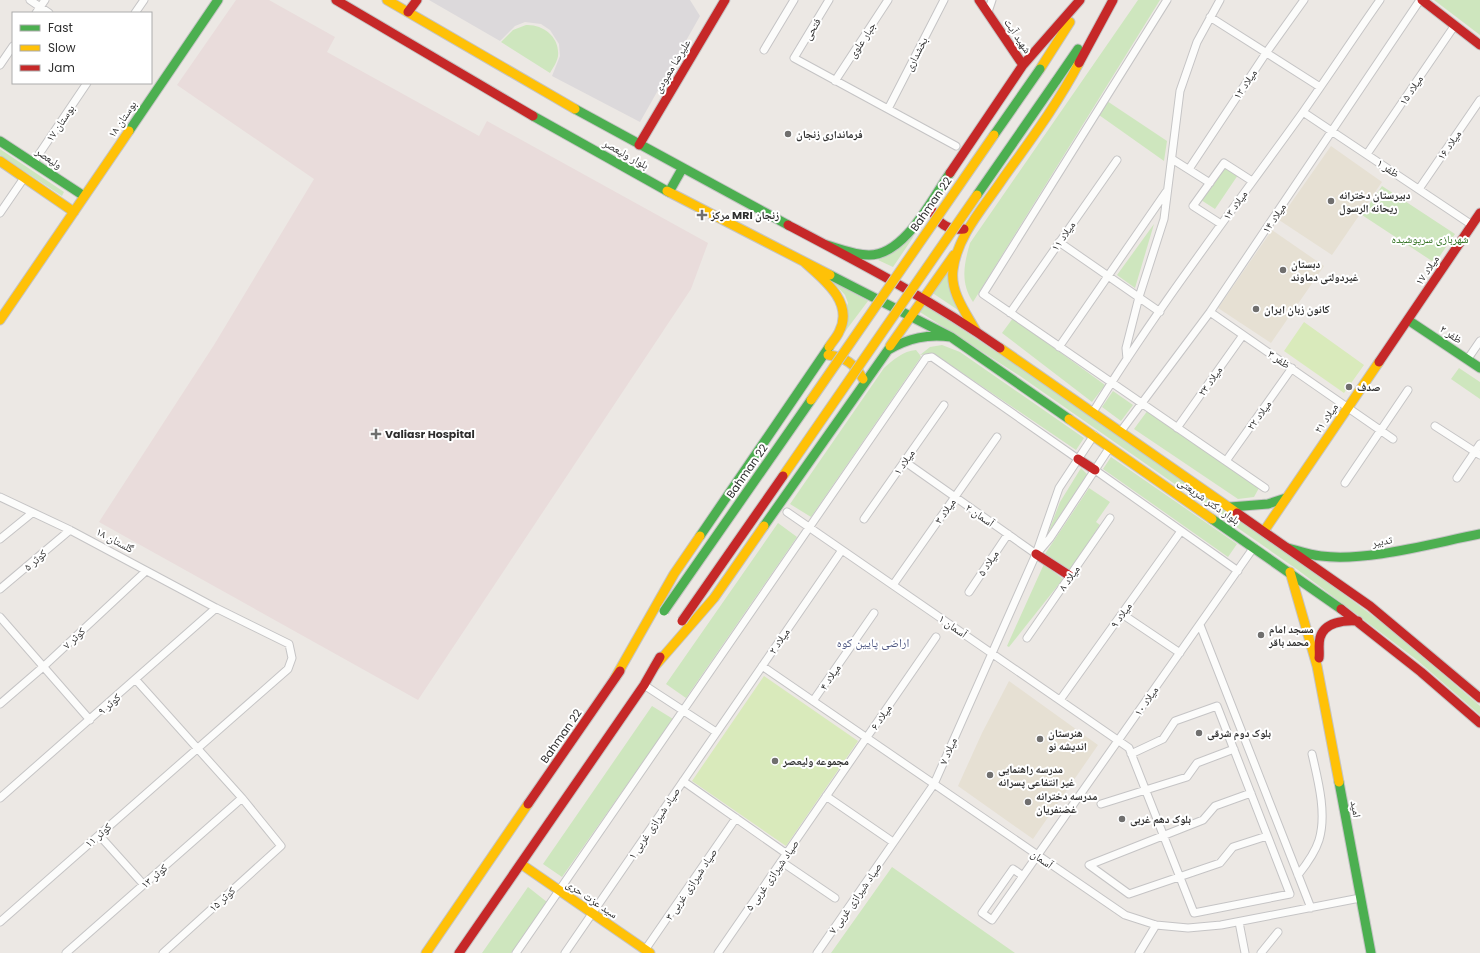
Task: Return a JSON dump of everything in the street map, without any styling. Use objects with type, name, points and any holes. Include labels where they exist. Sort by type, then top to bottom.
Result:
[{"type":"main road","name":"بوستان ۱۸","points":[[74,212],[218,0]]},
{"type":"main road","name":"بلوار ولیعصر","points":[[336,0],[482,87],[669,192],[912,317]]},
{"type":"main road","name":"بلوار ولیعصر","points":[[387,0],[682,169],[924,298]]},
{"type":"main road","points":[[408,12],[417,0]]},
{"type":"main road","name":"علیرضا معبودی","points":[[639,145],[725,0]]},
{"type":"main road","name":"شهید آیت","points":[[979,0],[1023,65]]},
{"type":"main road","points":[[826,245],[869,255],[884,252],[896,247],[907,236],[1023,65],[1080,0]]},
{"type":"main road","name":"Bahman 22","points":[[426,953],[615,678],[664,611],[1040,68],[1085,0]]},
{"type":"main road","points":[[459,953],[644,685],[682,621],[1113,0]]},
{"type":"main road","points":[[655,666],[714,598],[864,381],[912,317],[969,228],[1063,93],[1113,0]]},
{"type":"main road","points":[[1421,0],[1480,45]]},
{"type":"main road","name":"ولیعصر","points":[[0,140],[84,196]]},
{"type":"main road","points":[[0,161],[74,212],[0,320]]},
{"type":"main road","points":[[669,192],[682,169]]},
{"type":"main road","points":[[929,202],[931,211],[943,225],[951,229],[960,230],[969,228]]},
{"type":"main road","name":"میلاد ۱۷","points":[[1408,320],[1480,214]]},
{"type":"main road","points":[[956,250],[953,265],[954,289],[956,296],[976,331]]},
{"type":"main road","points":[[615,678],[674,574],[840,331],[844,320],[844,309],[840,300],[832,288],[803,261]]},
{"type":"main road","name":"بلوار دکتر شریعتی","points":[[924,298],[976,331],[1288,548],[1402,631],[1480,698]]},
{"type":"main road","name":"بلوار دکتر شریعتی","points":[[912,317],[951,337],[1290,572],[1358,622],[1421,672],[1480,723]]},
{"type":"main road","name":"ظفر ۲","points":[[1408,320],[1480,368]]},
{"type":"main road","name":"میلاد ۲۱","points":[[1264,531],[1408,320]]},
{"type":"main road","points":[[888,350],[905,340],[921,335],[951,337]]},
{"type":"main road","points":[[823,355],[836,355],[848,360],[858,369],[864,381]]},
{"type":"main road","points":[[1078,459],[1095,470]]},
{"type":"main road","points":[[1230,507],[1268,504],[1286,498]]},
{"type":"main road","name":"تدبیر","points":[[1288,548],[1320,556],[1343,557],[1370,555],[1480,534]]},
{"type":"main road","points":[[1036,554],[1070,576]]},
{"type":"main road","points":[[1290,572],[1305,617],[1318,669]]},
{"type":"main road","points":[[1318,669],[1321,636],[1326,629],[1337,622],[1350,620],[1358,622]]},
{"type":"main road","name":"امید","points":[[1318,669],[1371,953]]},
{"type":"main road","name":"سید عزت حری","points":[[521,864],[648,951]]},
{"type":"street","points":[[30,0],[38,10],[45,0]]},
{"type":"street","points":[[136,12],[144,0]]},
{"type":"street","points":[[764,50],[794,0]]},
{"type":"street","name":"فتحی","points":[[829,0],[794,58],[835,81]]},
{"type":"street","name":"جبار علوی","points":[[835,81],[888,0]]},
{"type":"street","name":"بخشداری","points":[[888,109],[944,0]]},
{"type":"street","points":[[988,12],[992,0]]},
{"type":"street","points":[[1167,0],[983,294],[1265,488]]},
{"type":"street","points":[[1127,359],[1126,348],[1139,297],[1164,219],[1180,91],[1197,42],[1220,0]]},
{"type":"street","name":"میلاد ۱۲","points":[[1189,169],[1266,53],[1304,0]]},
{"type":"street","name":"میلاد ۱۳","points":[[1093,412],[1127,359],[1252,181],[1303,112],[1380,0]]},
{"type":"street","name":"میلاد ۱۴","points":[[1121,431],[1210,312],[1421,0]]},
{"type":"street","points":[[1210,17],[1320,87]]},
{"type":"street","name":"میلاد ۱۵","points":[[1366,154],[1455,25]]},
{"type":"street","points":[[0,65],[12,47]]},
{"type":"street","points":[[835,81],[956,146]]},
{"type":"street","name":"بوستان ۱۷","points":[[33,163],[86,84]]},
{"type":"street","name":"میلاد ۱۶","points":[[1419,189],[1480,100]]},
{"type":"street","name":"ظفر ۱","points":[[1303,112],[1472,225]]},
{"type":"street","points":[[1172,159],[1210,183]]},
{"type":"street","name":"میلاد ۱۱","points":[[1010,313],[1117,160]]},
{"type":"street","points":[[1222,224],[1193,206],[1224,163],[1252,181]]},
{"type":"street","points":[[0,213],[24,178]]},
{"type":"street","points":[[1059,347],[1168,190]]},
{"type":"street","points":[[1059,242],[1160,312]]},
{"type":"street","name":"ظفر ۳","points":[[1210,312],[1393,439]]},
{"type":"street","name":"میلاد ۲۳","points":[[1177,428],[1243,335]]},
{"type":"street","points":[[1467,360],[1480,341]]},
{"type":"street","points":[[516,953],[926,358],[932,357],[1078,459]]},
{"type":"street","name":"میلاد ۲۲","points":[[1226,461],[1292,368]]},
{"type":"street","points":[[1345,483],[1408,390]]},
{"type":"street","name":"میلاد ۱","points":[[864,519],[944,405]]},
{"type":"street","points":[[1435,426],[1477,453]]},
{"type":"street","points":[[992,654],[1036,554],[1059,488],[1094,435]]},
{"type":"street","name":"میلاد ۳","points":[[893,585],[997,437]]},
{"type":"street","points":[[1457,478],[1477,453],[1480,444]]},
{"type":"street","points":[[1036,554],[1050,538],[1110,447]]},
{"type":"street","name":"آسمان ۲","points":[[904,462],[1036,554]]},
{"type":"street","points":[[1095,470],[1238,571]]},
{"type":"street","name":"گلستان ۱۸","points":[[0,498],[70,530],[216,608]]},
{"type":"street","name":"آسمان ۱","points":[[787,512],[1129,748],[1131,754]]},
{"type":"street","points":[[0,539],[32,513]]},
{"type":"street","name":"میلاد ۸","points":[[1027,638],[1110,518]]},
{"type":"street","name":"کوثر ۵","points":[[0,590],[70,530]]},
{"type":"street","name":"میلاد ۹","points":[[1060,700],[1181,531]]},
{"type":"street","name":"میلاد ۵","points":[[969,592],[1008,534]]},
{"type":"street","name":"میلاد ۱۰","points":[[1023,876],[1013,869],[982,913],[992,920],[1038,856],[1254,547]]},
{"type":"street","name":"میلاد ۲","points":[[716,732],[842,550]]},
{"type":"street","name":"کوثر ۷","points":[[0,704],[43,667],[146,570]]},
{"type":"street","name":"کوثر ۹","points":[[0,798],[136,680],[216,608]]},
{"type":"street","name":"کوثر ۱۱","points":[[0,922],[288,669],[292,658],[290,644],[216,608]]},
{"type":"street","name":"میلاد ۴","points":[[813,702],[874,613]]},
{"type":"street","points":[[1122,614],[1180,653]]},
{"type":"street","points":[[0,617],[90,720]]},
{"type":"street","points":[[1200,625],[1311,908]]},
{"type":"street","name":"میلاد ۶","points":[[826,796],[936,637]]},
{"type":"street","name":"میلاد ۷","points":[[893,842],[934,784],[992,654]]},
{"type":"street","name":"آسمان","points":[[762,666],[1125,915],[1156,925],[1188,928],[1239,922],[1360,898]]},
{"type":"street","points":[[136,680],[242,798]]},
{"type":"street","points":[[644,685],[716,732]]},
{"type":"street","points":[[1217,706],[1234,749],[1290,894],[1194,913],[1131,754],[1163,739],[1175,721],[1217,706]]},
{"type":"street","name":"صیاد شیرازی غربی ۱","points":[[565,953],[716,732]]},
{"type":"street","points":[[1101,804],[1187,777],[1198,763],[1234,749]]},
{"type":"street","points":[[1298,875],[1310,859],[1319,840],[1322,822],[1320,800],[1312,754]]},
{"type":"street","points":[[683,781],[787,854]]},
{"type":"street","points":[[1251,793],[1215,806],[1203,820],[1089,865],[1129,894],[1220,863],[1233,848],[1267,836]]},
{"type":"street","points":[[826,796],[893,842]]},
{"type":"street","name":"صیاد شیرازی غربی ۵","points":[[718,953],[826,796]]},
{"type":"street","name":"۱۵ کوثر","points":[[163,953],[281,846],[242,798]]},
{"type":"street","name":"کوثر ۱۳","points":[[66,953],[242,798]]},
{"type":"street","name":"صیاد شیرازی غربی ۳","points":[[648,951],[736,818]]},
{"type":"street","points":[[99,835],[144,885]]},
{"type":"street","name":"صیاد شیرازی غربی ۷","points":[[817,953],[893,842]]},
{"type":"street","points":[[782,862],[835,898]]},
{"type":"street","points":[[1239,922],[1245,953]]},
{"type":"street","points":[[1139,953],[1156,925]]},
{"type":"street","points":[[1261,953],[1278,932]]},
{"type":"shaded area","name":"Valiasr Hospital","points":[[236,0],[269,0],[335,37],[327,52],[479,136],[487,121],[708,243],[691,289],[418,700],[99,522],[214,345],[314,179],[177,85]]},
{"type":"shaded area","points":[[429,0],[690,0],[700,16],[640,122],[552,76],[560,56],[559,44],[550,30],[541,24],[525,22],[515,26],[500,41]]},
{"type":"shaded area","name":"دبیرستان دخترانه ریحانه الرسول","points":[[1331,146],[1382,182],[1332,255],[1279,220]]},
{"type":"shaded area","points":[[1272,230],[1324,266],[1271,343],[1218,308]]},
{"type":"shaded area","points":[[1009,681],[1098,745],[1033,839],[958,786],[982,733]]},
{"type":"green space","points":[[1138,0],[1160,0],[973,302],[966,288],[964,273],[970,243]]},
{"type":"green space","points":[[1434,0],[1480,0],[1480,35]]},
{"type":"green space","points":[[526,25],[532,25],[544,29],[556,43],[558,56],[550,73],[501,42],[513,30]]},
{"type":"green space","points":[[1107,101],[1167,141],[1164,161],[1099,115]]},
{"type":"green space","points":[[0,149],[64,192],[62,196],[0,155]]},
{"type":"green space","points":[[1224,166],[1238,175],[1215,209],[1201,200]]},
{"type":"green space","name":"شهربازی سرپوشیده","points":[[1382,186],[1455,234],[1435,263],[1362,215]]},
{"type":"green space","points":[[1154,224],[1135,288],[1117,275]]},
{"type":"green space","points":[[914,236],[893,267],[878,260]]},
{"type":"green space","points":[[953,258],[958,310],[931,292]]},
{"type":"green space","points":[[833,282],[868,301],[832,349],[848,303],[845,295]]},
{"type":"green space","points":[[925,305],[1022,369],[1325,580],[1393,631],[1480,706],[1480,715],[1417,660],[1298,570],[1020,376],[920,312]]},
{"type":"green space","points":[[1013,318],[1105,385],[1092,402],[1002,333]]},
{"type":"green space","points":[[1304,322],[1364,365],[1344,393],[1284,351]]},
{"type":"green space","points":[[942,345],[960,352],[1084,438],[1076,450],[933,353],[920,355],[930,347]]},
{"type":"green space","points":[[916,350],[921,357],[811,517],[790,504],[884,368],[907,352]]},
{"type":"green space","points":[[1459,368],[1480,382],[1480,399],[1451,379]]},
{"type":"green space","points":[[1113,391],[1133,405],[1121,421],[1102,407]]},
{"type":"green space","points":[[1148,410],[1259,488],[1254,497],[1238,499],[1134,429]]},
{"type":"green space","points":[[1111,457],[1237,544],[1228,557],[1103,469]]},
{"type":"green space","points":[[1081,468],[1088,475],[1048,533],[1060,502]]},
{"type":"green space","points":[[1089,488],[1110,502],[1096,522],[1100,525],[1069,571],[1045,554]]},
{"type":"green space","points":[[778,523],[797,537],[686,698],[666,684]]},
{"type":"green space","points":[[1044,564],[1063,579],[1009,647],[1007,646]]},
{"type":"green space","name":"مجموعه ولیعصر","points":[[764,676],[858,741],[786,846],[692,781]]},
{"type":"green space","points":[[652,706],[673,719],[562,877],[543,864]]},
{"type":"green space","points":[[892,867],[1015,953],[831,953]]},
{"type":"green space","points":[[528,887],[547,902],[511,953],[482,953]]},
{"type":"traffic: fast","points":[[129,131],[218,0]]},
{"type":"traffic: fast","points":[[1056,81],[1078,49]]},
{"type":"traffic: fast","points":[[994,135],[1040,69]]},
{"type":"traffic: fast","points":[[977,195],[1056,81]]},
{"type":"traffic: fast","points":[[575,109],[788,225]]},
{"type":"traffic: fast","points":[[533,116],[667,191]]},
{"type":"traffic: fast","points":[[0,141],[84,196]]},
{"type":"traffic: fast","points":[[669,192],[682,169]]},
{"type":"traffic: fast","points":[[827,245],[864,255],[882,253],[894,246],[916,224],[926,211],[950,173]]},
{"type":"traffic: fast","points":[[830,275],[951,337],[1069,419]]},
{"type":"traffic: fast","points":[[1408,320],[1480,368]]},
{"type":"traffic: fast","points":[[764,526],[888,350],[903,342],[918,338],[934,336],[951,337]]},
{"type":"traffic: fast","points":[[700,536],[829,347]]},
{"type":"traffic: fast","points":[[664,611],[811,400]]},
{"type":"traffic: fast","points":[[1230,507],[1268,504],[1286,498]]},
{"type":"traffic: fast","points":[[1212,519],[1341,609]]},
{"type":"traffic: fast","points":[[1288,548],[1321,556],[1359,556],[1400,551],[1480,534]]},
{"type":"traffic: fast","points":[[1339,782],[1371,953]]},
{"type":"traffic: slow","points":[[387,0],[575,109]]},
{"type":"traffic: slow","points":[[1040,69],[1070,22]]},
{"type":"traffic: slow","points":[[976,331],[956,294],[954,286],[953,270],[960,245],[972,222],[1052,108],[1079,63]]},
{"type":"traffic: slow","points":[[0,320],[129,131]]},
{"type":"traffic: slow","points":[[811,400],[994,135]]},
{"type":"traffic: slow","points":[[0,161],[74,212]]},
{"type":"traffic: slow","points":[[667,191],[830,275]]},
{"type":"traffic: slow","points":[[783,476],[977,195]]},
{"type":"traffic: slow","points":[[890,346],[954,255]]},
{"type":"traffic: slow","points":[[803,261],[827,283],[840,301],[843,311],[843,321],[837,336],[829,347]]},
{"type":"traffic: slow","points":[[1000,348],[1237,513]]},
{"type":"traffic: slow","points":[[828,355],[840,357],[849,362],[857,369],[863,379]]},
{"type":"traffic: slow","points":[[1264,531],[1379,362]]},
{"type":"traffic: slow","points":[[1069,419],[1212,519]]},
{"type":"traffic: slow","points":[[655,666],[714,598],[764,526]]},
{"type":"traffic: slow","points":[[615,678],[674,574],[700,536]]},
{"type":"traffic: slow","points":[[1290,572],[1317,666],[1339,782]]},
{"type":"traffic: slow","points":[[426,953],[528,804]]},
{"type":"traffic: slow","points":[[521,864],[650,953]]},
{"type":"traffic: jam","points":[[336,0],[533,116]]},
{"type":"traffic: jam","points":[[408,12],[417,0]]},
{"type":"traffic: jam","points":[[639,145],[725,0]]},
{"type":"traffic: jam","points":[[979,0],[1023,65]]},
{"type":"traffic: jam","points":[[950,173],[1023,65],[1080,0]]},
{"type":"traffic: jam","points":[[1079,63],[1113,0]]},
{"type":"traffic: jam","points":[[1422,0],[1480,45]]},
{"type":"traffic: jam","points":[[931,208],[936,218],[944,225],[953,229],[964,229]]},
{"type":"traffic: jam","points":[[1379,362],[1480,213]]},
{"type":"traffic: jam","points":[[788,225],[922,298],[1000,348]]},
{"type":"traffic: jam","points":[[1078,459],[1095,470]]},
{"type":"traffic: jam","points":[[682,621],[783,476]]},
{"type":"traffic: jam","points":[[1237,513],[1370,606],[1480,698]]},
{"type":"traffic: jam","points":[[1036,554],[1070,576]]},
{"type":"traffic: jam","points":[[1341,609],[1421,672],[1480,723]]},
{"type":"traffic: jam","points":[[1319,658],[1320,638],[1326,628],[1335,623],[1358,621]]},
{"type":"traffic: jam","points":[[459,953],[644,685],[660,657]]},
{"type":"traffic: jam","points":[[528,804],[620,671]]},
{"type":"place","name":"فرمانداری زنجان","points":[[788,134]]},
{"type":"place","name":"دبیرستان دخترانه ریحانه الرسول","points":[[1331,201]]},
{"type":"place","name":"مرکز MRI زنجان","points":[[702,215]]},
{"type":"place","name":"دبستان غیردولتی دماوند","points":[[1283,270]]},
{"type":"place","name":"کانون زبان ایران","points":[[1256,309]]},
{"type":"place","name":"صدف","points":[[1349,387]]},
{"type":"place","name":"Valiasr Hospital","points":[[376,434]]},
{"type":"place","name":"مسجد امام محمد باقر","points":[[1261,635]]},
{"type":"place","name":"بلوک دوم شرقی","points":[[1199,733]]},
{"type":"place","name":"هنرستان اندیشه نو","points":[[1040,739]]},
{"type":"place","name":"مجموعه ولیعصر","points":[[775,761]]},
{"type":"place","name":"مدرسه راهنمایی غیر انتفاعی پسرانه","points":[[990,775]]},
{"type":"place","name":"مدرسه دخترانه غضنفریان","points":[[1028,802]]},
{"type":"place","name":"بلوک دهم غربی","points":[[1122,819]]},
{"type":"district","name":"اراضی پایین کوه","points":[[873,643]]}]
